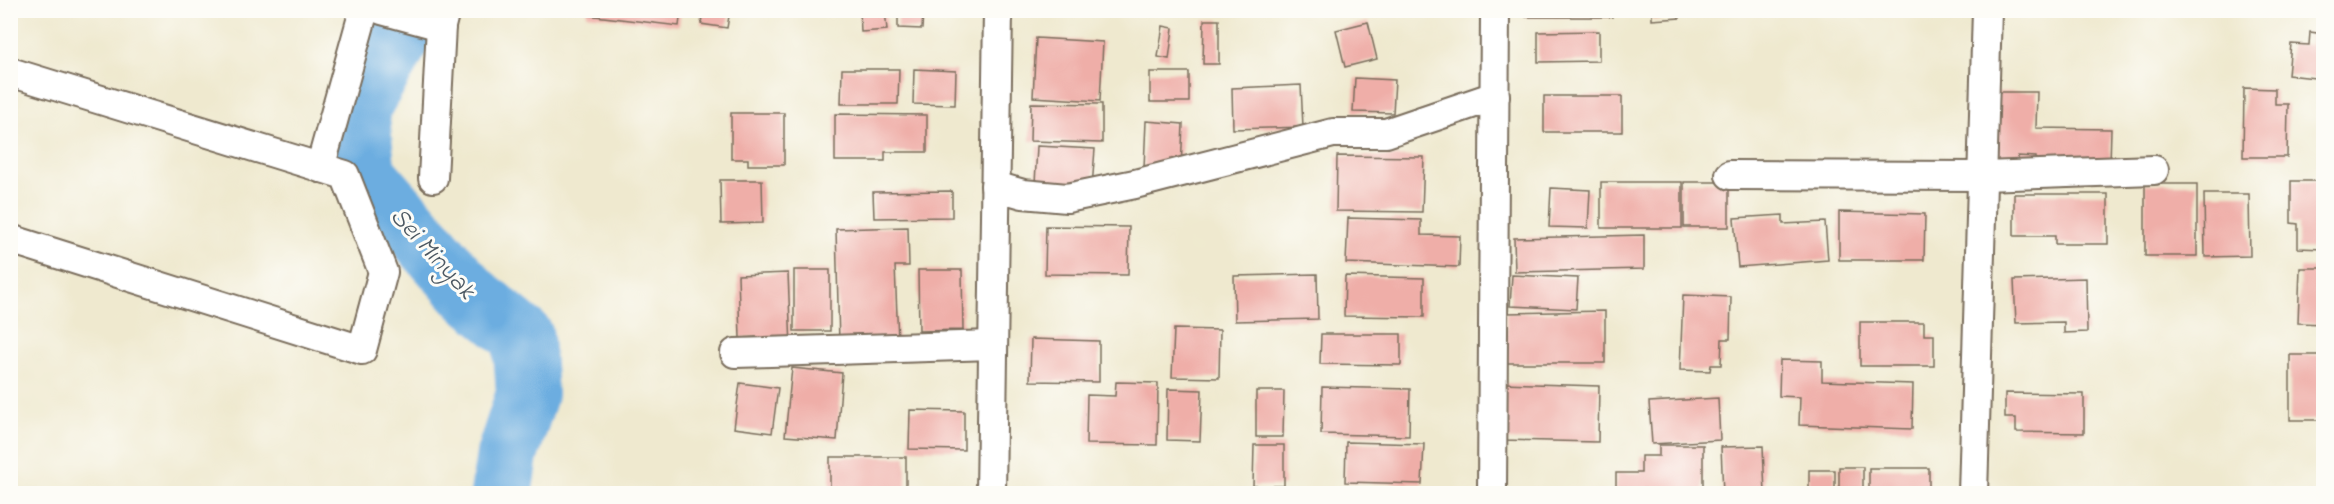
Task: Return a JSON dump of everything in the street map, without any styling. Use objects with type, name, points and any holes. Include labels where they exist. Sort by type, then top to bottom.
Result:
[{"type":"street","points":[[320,168],[364,10]]},
{"type":"street","points":[[382,10],[439,20],[432,177]]},
{"type":"street","points":[[991,494],[998,10]]},
{"type":"street","points":[[1492,494],[1495,10]]},
{"type":"street","points":[[1973,494],[1987,10]]},
{"type":"street","points":[[10,72],[345,175],[383,273],[362,350],[10,239]]},
{"type":"street","points":[[995,186],[1023,194],[1067,198],[1135,184],[1333,134],[1386,134],[1495,96]]},
{"type":"street","points":[[1730,175],[1983,176],[2154,170]]},
{"type":"street","points":[[735,353],[993,345]]},
{"type":"building","points":[[587,10],[681,10],[679,26],[587,15]]},
{"type":"building","points":[[703,10],[730,10],[727,28],[701,24]]},
{"type":"building","points":[[860,10],[885,10],[887,30],[861,32]]},
{"type":"building","points":[[898,10],[923,10],[922,29],[898,28]]},
{"type":"building","points":[[1526,10],[1612,10],[1612,17],[1526,17]]},
{"type":"building","points":[[1652,10],[1680,10],[1680,18],[1652,20]]},
{"type":"building","points":[[1204,20],[1219,20],[1219,64],[1203,64]]},
{"type":"building","points":[[1368,22],[1377,59],[1345,67],[1336,30]]},
{"type":"building","points":[[1163,26],[1173,28],[1169,59],[1158,57]]},
{"type":"building","points":[[1599,31],[1599,61],[1538,62],[1538,32]]},
{"type":"building","points":[[2310,32],[2324,34],[2324,79],[2288,75],[2291,44],[2309,45]]},
{"type":"building","points":[[1036,38],[1103,42],[1100,101],[1033,97]]},
{"type":"building","points":[[842,69],[899,69],[898,104],[841,104]]},
{"type":"building","points":[[914,69],[956,71],[955,105],[913,104]]},
{"type":"building","points":[[1150,72],[1189,72],[1189,102],[1150,102]]},
{"type":"building","points":[[1355,78],[1395,80],[1393,113],[1353,112]]},
{"type":"building","points":[[1301,85],[1303,127],[1233,129],[1232,88]]},
{"type":"building","points":[[2321,87],[2324,87],[2324,120],[2320,120]]},
{"type":"building","points":[[2244,88],[2275,89],[2275,104],[2288,104],[2287,157],[2243,157]]},
{"type":"building","points":[[1997,92],[2037,92],[2036,128],[2111,129],[2110,165],[2036,164],[2036,157],[2018,156],[2018,164],[1995,163]]},
{"type":"building","points":[[1544,96],[1622,96],[1622,132],[1544,132]]},
{"type":"building","points":[[1031,103],[1102,104],[1102,143],[1030,141]]},
{"type":"building","points":[[731,113],[784,113],[784,165],[748,165],[748,159],[731,159]]},
{"type":"building","points":[[835,114],[927,115],[927,152],[885,152],[885,161],[835,161]]},
{"type":"building","points":[[1146,121],[1183,124],[1181,169],[1144,168]]},
{"type":"building","points":[[1037,146],[1095,149],[1092,187],[1035,184]]},
{"type":"building","points":[[1337,156],[1424,157],[1422,212],[1336,211]]},
{"type":"building","points":[[720,180],[762,180],[763,223],[721,224]]},
{"type":"building","points":[[2291,181],[2324,181],[2324,249],[2298,248],[2298,224],[2291,223]]},
{"type":"building","points":[[1601,182],[1682,182],[1682,228],[1601,228]]},
{"type":"building","points":[[1684,182],[1729,182],[1729,227],[1684,227]]},
{"type":"building","points":[[2145,184],[2197,184],[2197,256],[2145,256]]},
{"type":"building","points":[[1551,188],[1590,190],[1588,228],[1549,227]]},
{"type":"building","points":[[952,191],[952,217],[874,218],[873,192]]},
{"type":"building","points":[[2014,194],[2108,194],[2108,244],[2055,244],[2055,236],[2014,236]]},
{"type":"building","points":[[2204,194],[2249,194],[2250,256],[2205,257]]},
{"type":"building","points":[[1839,212],[1925,214],[1924,260],[1839,260]]},
{"type":"building","points":[[1783,215],[1783,224],[1825,222],[1828,260],[1738,267],[1734,218]]},
{"type":"building","points":[[1348,218],[1421,220],[1421,235],[1460,236],[1459,267],[1346,263]]},
{"type":"building","points":[[1046,226],[1129,227],[1128,275],[1045,274]]},
{"type":"building","points":[[908,227],[909,266],[895,266],[898,341],[839,342],[836,229]]},
{"type":"building","points":[[1644,235],[1644,269],[1515,272],[1514,238]]},
{"type":"building","points":[[2300,268],[2324,268],[2324,324],[2298,323]]},
{"type":"building","points":[[794,270],[830,270],[830,331],[794,331]]},
{"type":"building","points":[[918,270],[962,270],[963,330],[919,331]]},
{"type":"building","points":[[788,273],[791,348],[756,350],[756,337],[740,338],[738,275]]},
{"type":"building","points":[[1317,274],[1318,319],[1235,321],[1234,276]]},
{"type":"building","points":[[1512,275],[1578,278],[1576,309],[1510,306]]},
{"type":"building","points":[[1345,276],[1424,278],[1424,317],[1344,316]]},
{"type":"building","points":[[2086,278],[2087,332],[2064,333],[2064,322],[2016,323],[2014,280]]},
{"type":"building","points":[[1683,295],[1731,297],[1730,339],[1722,339],[1721,365],[1711,365],[1710,371],[1680,370]]},
{"type":"building","points":[[1605,311],[1605,363],[1507,363],[1506,313]]},
{"type":"building","points":[[1860,322],[1924,322],[1924,335],[1934,335],[1934,366],[1860,366]]},
{"type":"building","points":[[1174,329],[1220,330],[1219,378],[1172,377]]},
{"type":"building","points":[[1321,334],[1401,334],[1401,365],[1320,364]]},
{"type":"building","points":[[1031,339],[1099,341],[1099,382],[1030,381]]},
{"type":"building","points":[[2290,355],[2324,355],[2324,420],[2290,420]]},
{"type":"building","points":[[1780,360],[1822,361],[1822,381],[1913,384],[1912,429],[1799,425],[1800,397],[1779,396]]},
{"type":"building","points":[[792,368],[842,373],[837,440],[785,436]]},
{"type":"building","points":[[1116,382],[1158,383],[1157,445],[1086,444],[1087,395],[1115,396]]},
{"type":"building","points":[[740,383],[778,388],[772,433],[734,428]]},
{"type":"building","points":[[1502,383],[1599,386],[1598,442],[1501,440]]},
{"type":"building","points":[[1322,387],[1410,389],[1409,436],[1321,434]]},
{"type":"building","points":[[1168,389],[1202,390],[1200,441],[1167,440]]},
{"type":"building","points":[[1256,391],[1284,391],[1283,437],[1256,437]]},
{"type":"building","points":[[2005,393],[2084,394],[2084,433],[2016,432],[2016,418],[2005,418]]},
{"type":"building","points":[[1718,398],[1720,440],[1652,444],[1649,402]]},
{"type":"building","points":[[910,410],[964,411],[964,450],[909,449]]},
{"type":"building","points":[[1346,442],[1424,444],[1422,484],[1345,482]]},
{"type":"building","points":[[1254,445],[1284,445],[1284,486],[1253,486]]},
{"type":"building","points":[[1659,445],[1703,445],[1703,494],[1616,494],[1616,473],[1641,473],[1641,456],[1659,456]]},
{"type":"building","points":[[1763,446],[1765,494],[1723,494],[1721,447]]},
{"type":"building","points":[[830,457],[906,457],[906,493],[830,494]]},
{"type":"building","points":[[1839,467],[1863,467],[1863,494],[1839,494]]},
{"type":"building","points":[[1869,468],[1929,468],[1929,494],[1869,494]]},
{"type":"building","points":[[1809,470],[1835,470],[1835,493],[1809,493]]},
{"type":"building","points":[[1398,489],[1398,494],[1325,494],[1325,491]]},
{"type":"building","points":[[2024,490],[2094,490],[2094,494],[2024,494]]},
{"type":"waterway","name":"Sei Minyak","points":[[416,10],[358,110],[365,174],[470,294],[523,337],[527,394],[507,455],[501,494]]}]
